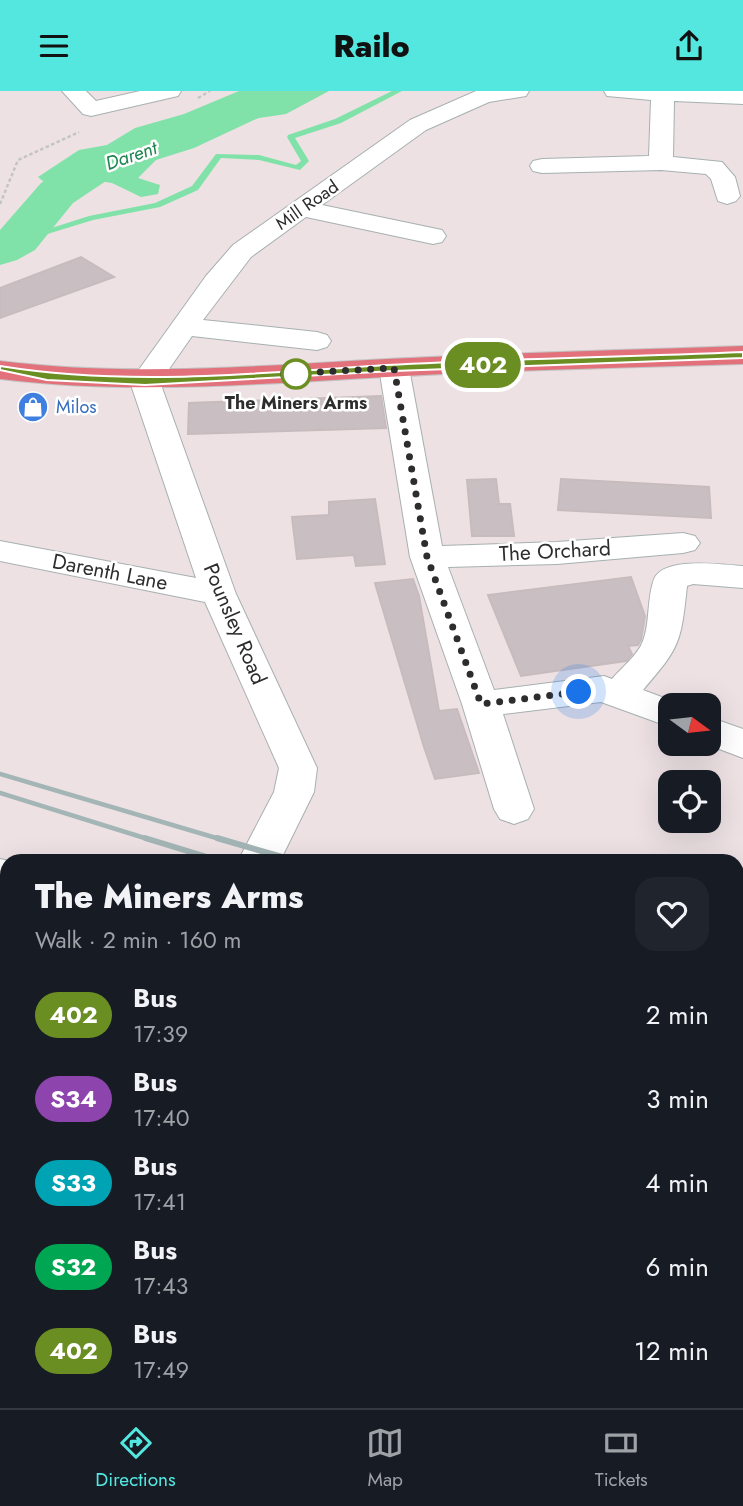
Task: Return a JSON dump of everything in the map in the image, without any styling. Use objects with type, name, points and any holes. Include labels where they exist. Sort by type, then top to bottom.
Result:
[{"type":"main road","points":[[0,370],[47,377],[145,382],[394,368],[743,355]]},
{"type":"street","points":[[73,91],[91,109],[170,91]]},
{"type":"street","name":"Mill Road","points":[[145,382],[242,251],[418,125],[484,96],[518,91]]},
{"type":"street","points":[[615,91],[743,97]]},
{"type":"street","points":[[662,163],[663,93]]},
{"type":"street","points":[[542,166],[662,163],[713,167],[723,177],[727,196]]},
{"type":"street","points":[[302,209],[433,236]]},
{"type":"street","points":[[185,327],[317,341]]},
{"type":"street","points":[[394,368],[427,557],[481,704],[514,809]]},
{"type":"street","name":"Pounsley Road","points":[[145,382],[219,594],[298,768],[294,792],[263,854]]},
{"type":"street","name":"The Orchard","points":[[427,557],[557,553],[683,543]]},
{"type":"street","name":"Darenth Lane","points":[[0,551],[219,594]]},
{"type":"street","points":[[620,693],[659,648],[665,627],[670,580],[690,572],[734,576]]},
{"type":"street","points":[[481,704],[604,689],[658,709]]},
{"type":"street","points":[[721,735],[743,744]]},
{"type":"water","points":[[239,91],[329,91],[286,114],[233,122],[162,154],[138,178],[160,185],[158,194],[141,197],[112,183],[93,180],[57,193],[38,177],[79,150],[107,145],[135,128],[184,114]]},
{"type":"building","points":[[81,257],[114,277],[0,318],[0,288]]},
{"type":"building","points":[[381,396],[386,428],[188,434],[189,403]]},
{"type":"building","points":[[496,479],[499,504],[510,504],[514,536],[472,536],[467,480]]},
{"type":"building","points":[[561,479],[709,487],[711,518],[558,510]]},
{"type":"building","points":[[375,499],[385,564],[356,566],[354,555],[297,559],[292,517],[329,515],[329,502]]},
{"type":"building","points":[[631,577],[645,616],[641,640],[638,645],[628,646],[632,654],[626,661],[521,676],[488,595]]},
{"type":"building","points":[[413,579],[419,596],[439,711],[457,709],[479,773],[435,779],[424,747],[375,583]]},
{"type":"waterway","name":"Darent","points":[[0,250],[18,240],[57,193],[105,162],[179,139],[282,91]]},
{"type":"waterway","points":[[18,240],[92,218],[157,205],[195,188],[219,156],[259,157],[297,168],[305,161],[291,137],[338,121],[398,91]]},
{"type":"railway","points":[[0,774],[223,840]]},
{"type":"railway","points":[[0,793],[151,840]]},
{"type":"railway","points":[[145,838],[197,854]]},
{"type":"railway","points":[[217,838],[272,854]]},
{"type":"bus line","name":"402","points":[[0,370],[47,377],[145,382],[394,368],[743,355]]},
{"type":"place","name":"The Miners Arms","points":[[296,374]]},
{"type":"place","name":"Milos","points":[[33,407]]},
{"type":"route","points":[[296,374],[283,374],[394,368],[427,557],[481,704],[579,692]]}]
